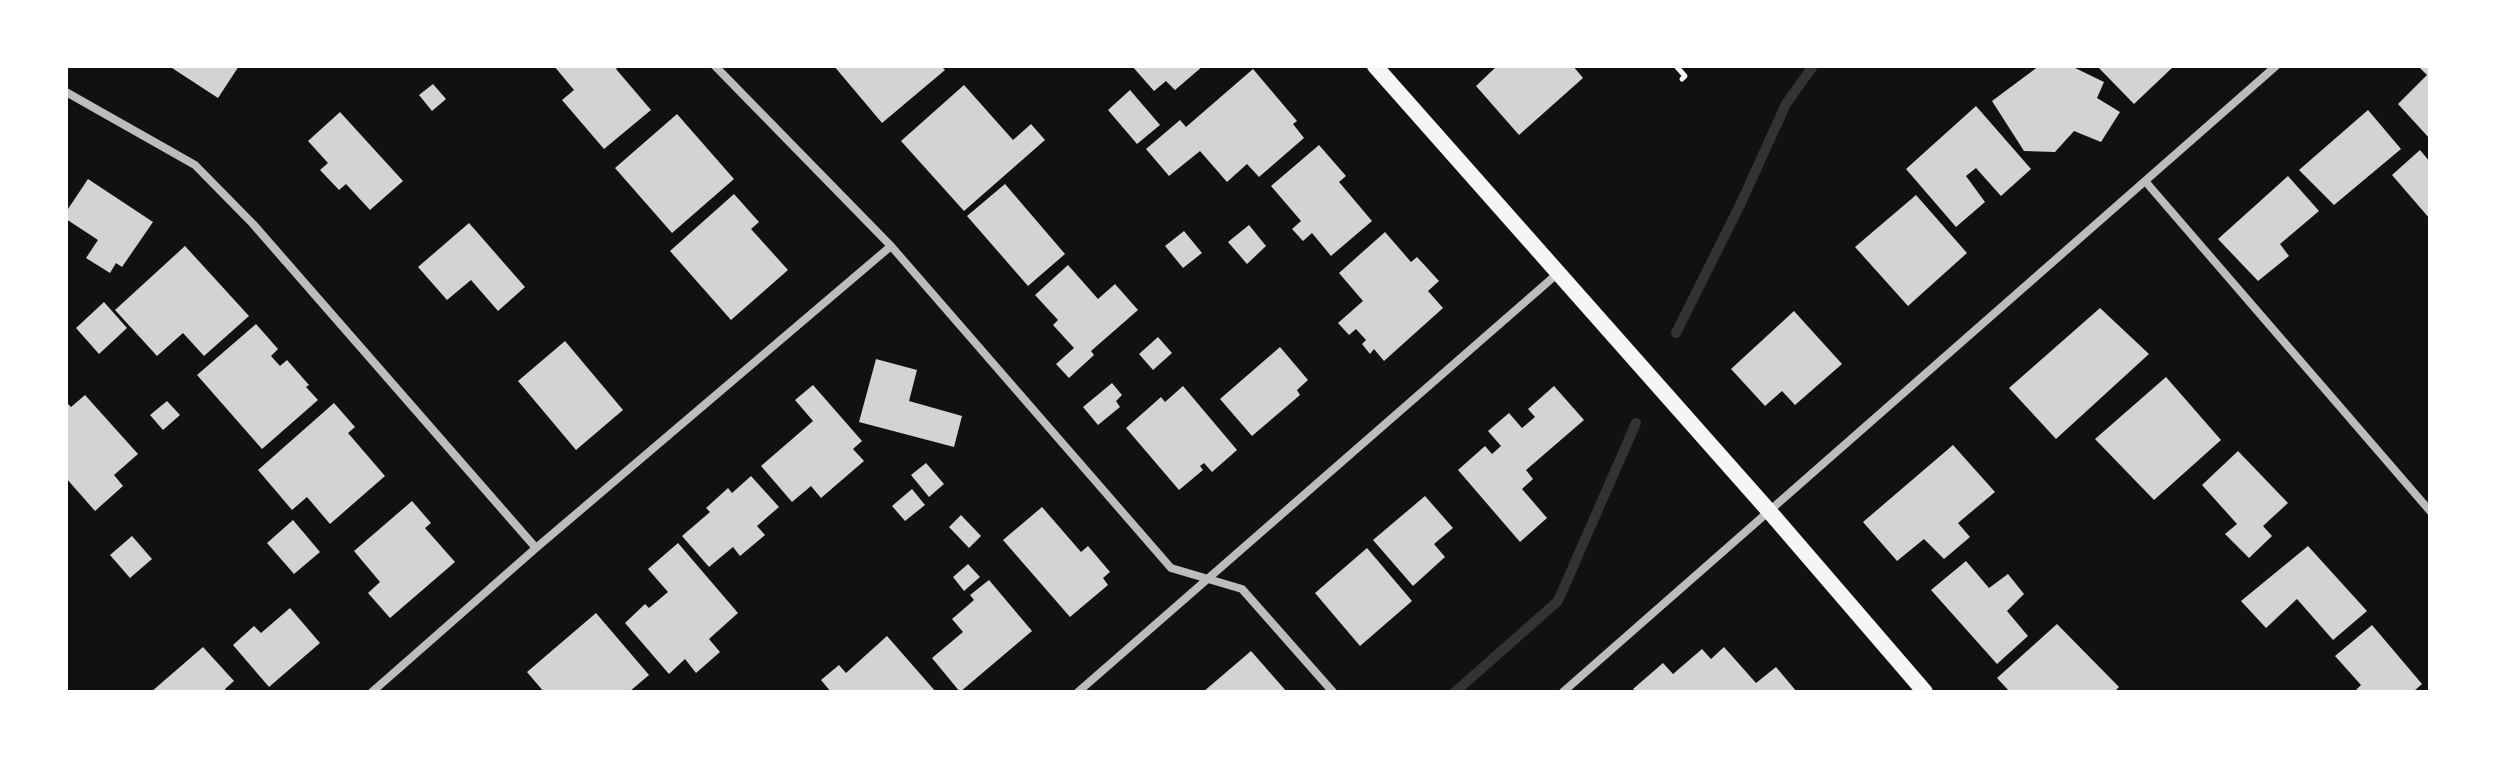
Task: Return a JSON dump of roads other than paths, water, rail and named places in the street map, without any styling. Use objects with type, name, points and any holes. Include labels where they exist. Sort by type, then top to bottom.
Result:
[{"type":"main road","points":[[1375,66],[1925,692]]},
{"type":"street","points":[[715,66],[891,246],[1171,568],[1242,589],[1333,692]]},
{"type":"street","points":[[1563,692],[2276,66]]},
{"type":"street","points":[[66,92],[195,165],[253,224],[536,548]]},
{"type":"street","points":[[2145,181],[2430,511]]},
{"type":"street","points":[[372,692],[891,246]]},
{"type":"street","points":[[1078,692],[1557,274]]},
{"type":"waterway","points":[[1676,333],[1786,104],[1813,66]]},
{"type":"waterway","points":[[1455,692],[1558,601],[1636,423]]}]
